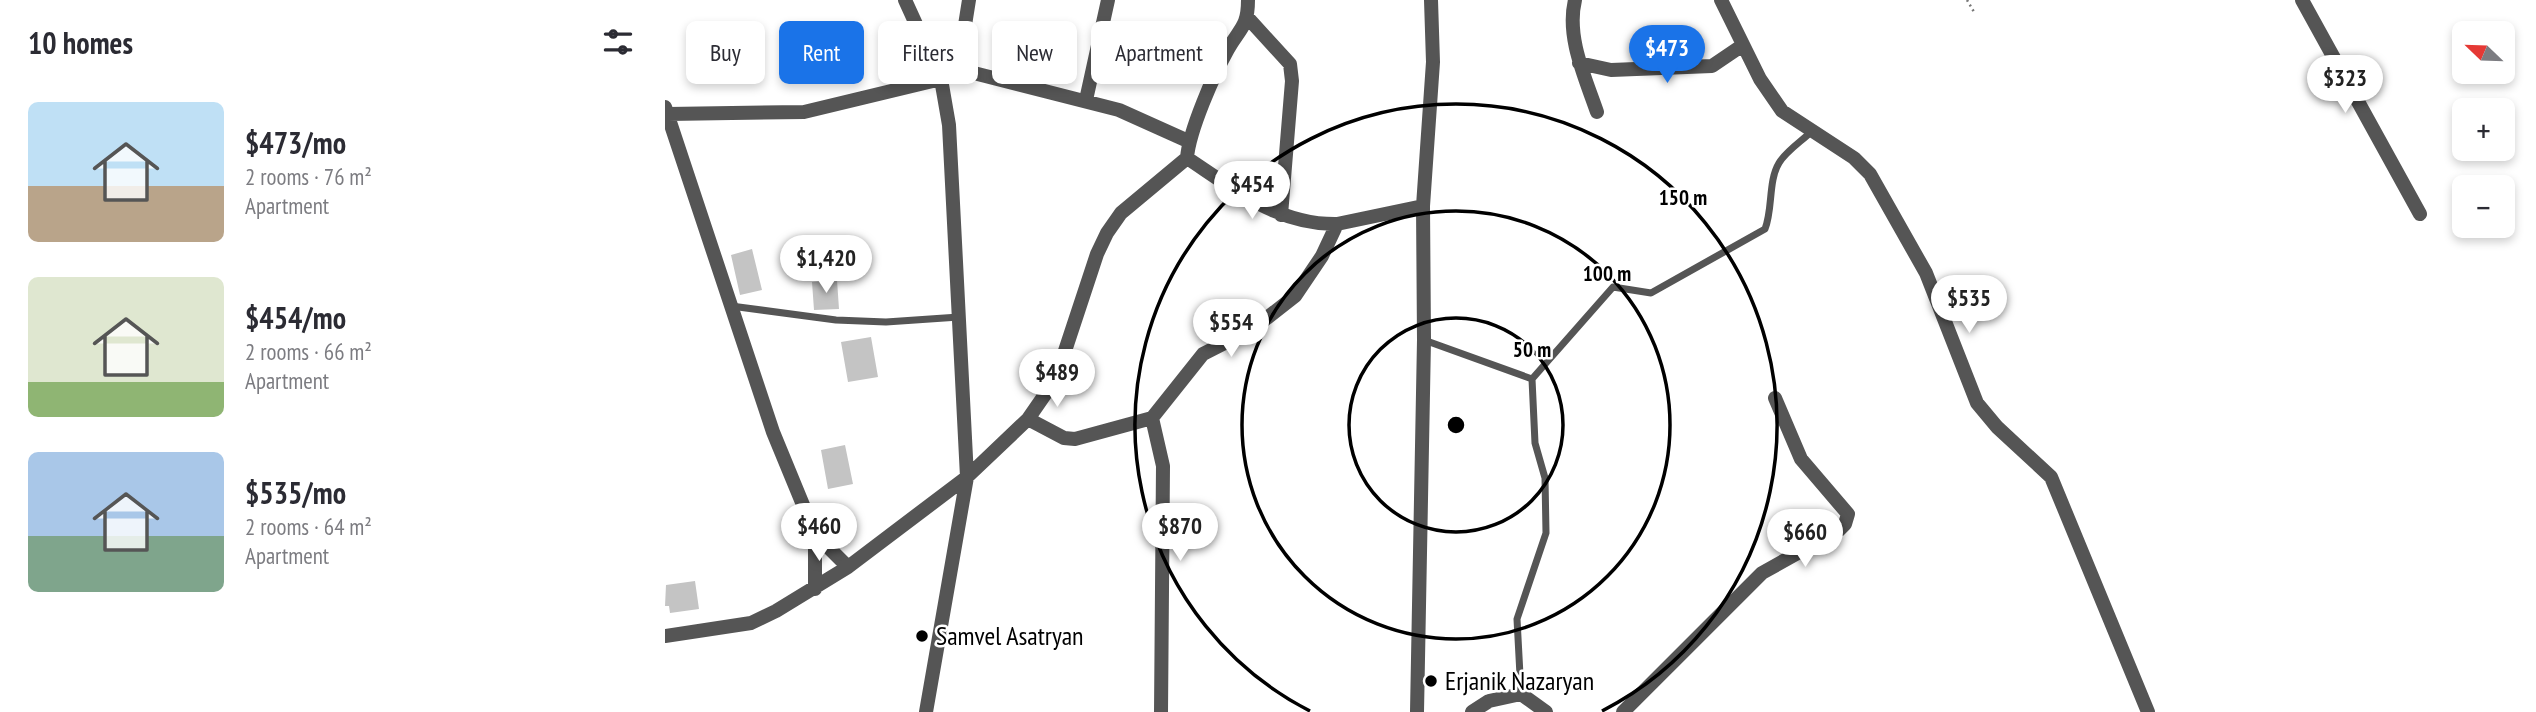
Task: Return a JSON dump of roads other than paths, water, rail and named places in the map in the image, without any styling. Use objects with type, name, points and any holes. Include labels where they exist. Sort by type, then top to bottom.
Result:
[{"type":"street","points":[[905,0],[914,21]]},
{"type":"street","points":[[966,21],[969,0]]},
{"type":"street","points":[[1086,100],[1108,0]]},
{"type":"street","points":[[665,636],[751,623],[815,589],[967,477],[1028,419],[1047,393],[1061,363],[1097,254],[1107,233],[1121,213],[1187,158],[1188,141],[1227,51],[1248,18],[1248,0]]},
{"type":"street","points":[[1417,712],[1424,340],[1423,206],[1433,62],[1431,0]]},
{"type":"street","points":[[1575,0],[1571,16],[1579,63],[1597,112]]},
{"type":"street","points":[[1721,0],[1760,79],[1782,111],[1854,158],[1870,174],[1926,273],[1977,403],[1997,427],[2051,477],[2148,712]]},
{"type":"street","points":[[2302,0],[2420,214]]},
{"type":"street","points":[[1248,18],[1290,64],[1292,81],[1281,215]]},
{"type":"street","points":[[1579,63],[1611,70],[1712,66],[1743,45]]},
{"type":"street","points":[[978,74],[1119,110],[1188,141]]},
{"type":"street","points":[[815,589],[815,534],[773,432],[667,111],[804,112],[919,84]]},
{"type":"street","points":[[926,712],[967,477],[949,125],[941,84]]},
{"type":"street","points":[[1187,158],[1264,208],[1316,225],[1337,224],[1423,206]]},
{"type":"street","points":[[1028,419],[1064,438],[1075,439],[1151,418],[1203,354],[1254,328],[1295,296],[1322,256],[1337,224]]},
{"type":"street","points":[[1623,712],[1762,573],[1839,530],[1845,524],[1848,514],[1801,459],[1775,398]]},
{"type":"street","points":[[1151,418],[1163,466],[1161,712]]},
{"type":"street","points":[[815,534],[848,567]]},
{"type":"street","points":[[1472,712],[1489,701],[1521,694],[1546,712]]},
{"type":"lane","points":[[1521,694],[1517,619],[1546,533],[1545,478],[1535,443],[1532,379],[1613,287],[1651,293],[1765,229],[1779,163],[1812,131]]},
{"type":"lane","points":[[731,306],[836,320],[886,322],[960,317]]},
{"type":"lane","points":[[1424,340],[1532,379]]},
{"type":"place","name":"Samvel Asatryan","points":[[922,636]]},
{"type":"place","name":"Erjanik Nazaryan","points":[[1431,681]]}]
